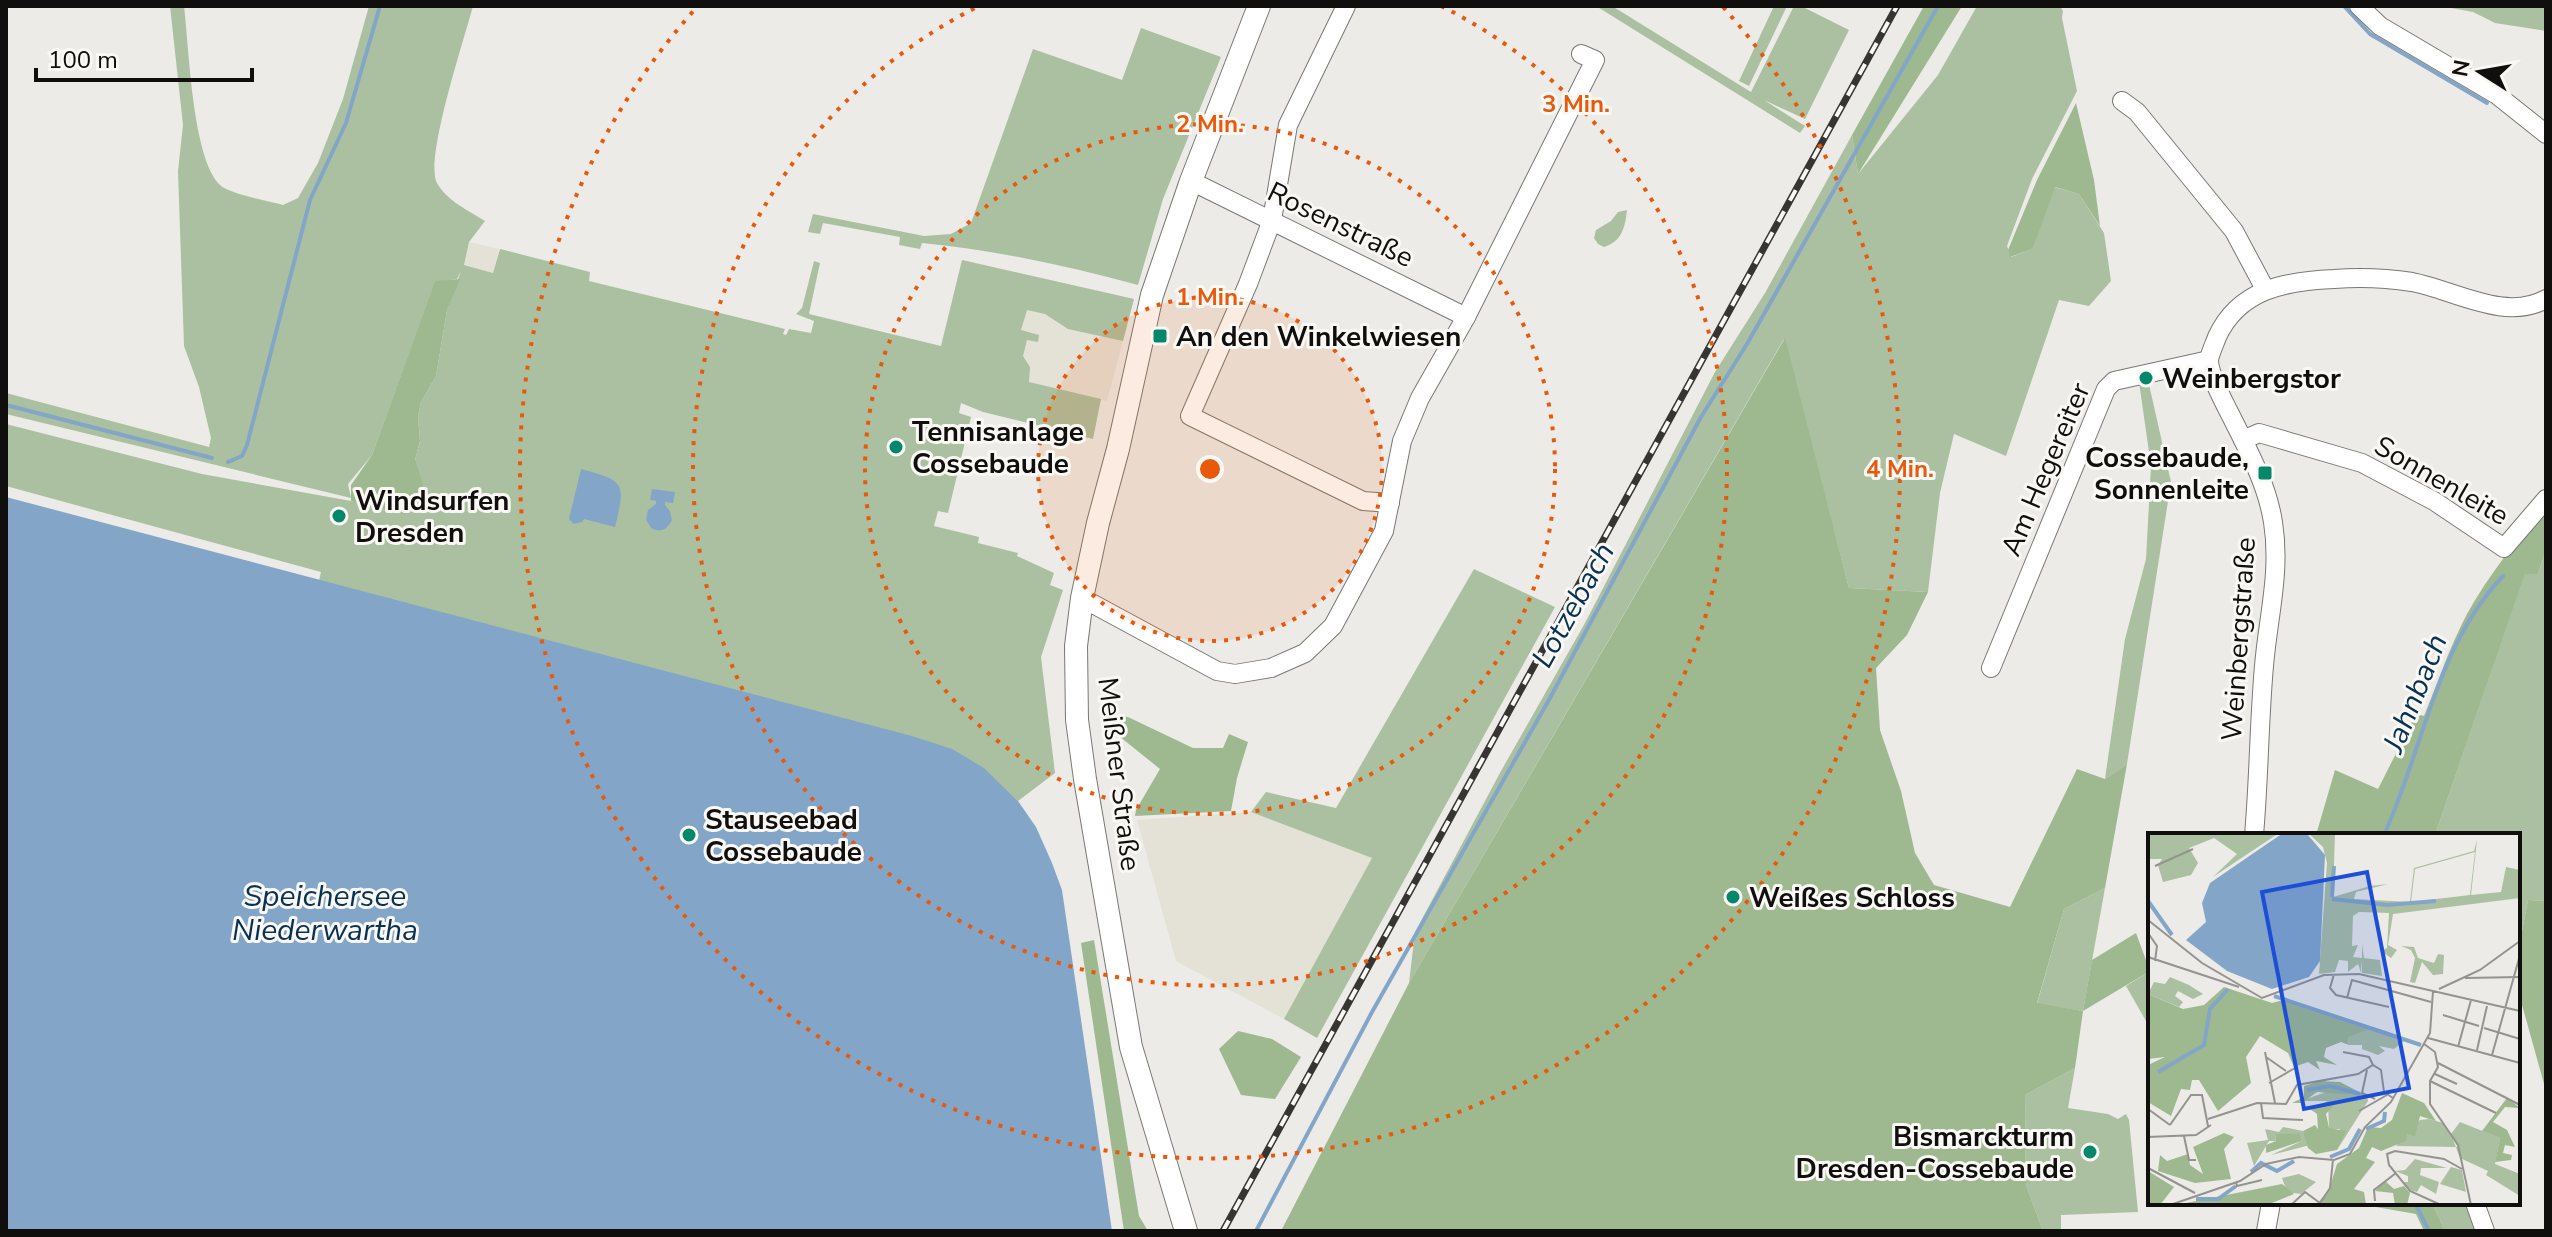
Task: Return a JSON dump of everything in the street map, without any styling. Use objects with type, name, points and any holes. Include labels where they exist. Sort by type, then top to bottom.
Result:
[{"type":"main road","name":"Meißner Straße","points":[[1185,1228],[1131,1047],[1085,779],[1075,685],[1076,646],[1082,598],[1104,496],[1161,265],[1259,6]]},
{"type":"street","points":[[1346,6],[1288,125],[1272,220],[1248,284],[1190,416],[1363,501],[1390,503]]},
{"type":"street","points":[[2359,6],[2380,26],[2497,95],[2546,134]]},
{"type":"street","points":[[1082,598],[1217,671],[1235,674],[1271,668],[1305,653],[1333,626],[1384,531],[1402,441],[1420,398],[1466,317],[1595,60],[1581,54]]},
{"type":"street","points":[[2122,101],[2137,112],[2234,231],[2265,289]]},
{"type":"street","name":"Rosenstraße","points":[[1191,181],[1466,317]]},
{"type":"street","points":[[2209,360],[2225,322],[2240,304],[2265,289],[2286,283],[2381,278],[2446,290],[2494,305],[2529,306],[2546,299]]},
{"type":"street","name":"Weinbergstraße","points":[[2209,360],[2220,393],[2269,498],[2277,567],[2264,664],[2254,833]]},
{"type":"street","name":"Am Hegereiter","points":[[1991,668],[2106,389],[2114,381],[2209,360]]},
{"type":"street","name":"Sonnenleite","points":[[2243,440],[2259,433],[2362,463],[2434,501],[2504,548],[2546,499]]},
{"type":"street","points":[[2266,1231],[2271,1205]]},
{"type":"street","points":[[2476,1205],[2485,1231]]},
{"type":"shaded area","points":[[469,242],[499,249],[493,273],[464,265]]},
{"type":"shaded area","points":[[962,260],[1134,299],[1107,401],[938,361]]},
{"type":"shaded area","points":[[1251,812],[1372,858],[1284,1019],[1176,961],[1137,820]]},
{"type":"green space","points":[[170,6],[184,6],[198,127],[211,171],[225,188],[283,205],[298,198],[318,163],[343,99],[369,6],[473,6],[441,125],[434,170],[437,183],[446,195],[485,221],[469,242],[464,265],[493,273],[500,249],[590,272],[589,281],[785,329],[783,334],[786,335],[789,329],[811,333],[814,321],[796,314],[802,308],[814,261],[820,263],[809,314],[941,346],[962,260],[1134,299],[1123,341],[1068,329],[1045,314],[1027,310],[1021,330],[1039,335],[1038,342],[1027,340],[1023,356],[1030,367],[1029,382],[1101,399],[1093,439],[983,412],[961,403],[959,413],[971,417],[948,513],[938,511],[934,526],[979,537],[978,543],[1018,553],[1017,556],[1054,573],[1050,585],[1063,590],[1041,657],[1055,773],[1018,801],[994,778],[319,581],[321,572],[6,486],[6,424],[202,474],[351,501],[401,514],[420,441],[418,416],[421,402],[436,376],[447,310],[461,271],[457,279],[435,282],[372,455],[348,484],[351,498],[6,414],[6,393],[209,447],[211,438],[199,387],[184,346],[178,171],[183,125]]},
{"type":"green space","points":[[1596,6],[1612,6],[1751,92],[1794,6],[1801,6],[1849,30],[1805,119],[1764,100],[1805,126],[1800,133]]},
{"type":"green space","points":[[1774,6],[1787,6],[1749,86],[1739,81]]},
{"type":"green space","points":[[1924,6],[1962,6],[1858,174],[1852,135]]},
{"type":"green space","points":[[1977,6],[2060,6],[2077,91],[2032,179],[2007,246],[2011,257],[2033,249],[2054,187],[2079,194],[2104,233],[2111,281],[2089,306],[2059,300],[2006,456],[1954,434],[1940,493],[1928,592],[1849,588],[1784,339],[1409,983],[1415,932],[1585,623],[1715,372],[1765,293],[1852,135],[1858,174],[1938,75]]},
{"type":"green space","points":[[2440,6],[2546,6],[2546,31],[2495,23],[2473,12]]},
{"type":"green space","points":[[1141,28],[1221,57],[1163,199],[1138,285],[1004,254],[922,243],[920,249],[899,245],[900,237],[823,223],[820,234],[808,232],[813,214],[924,236],[951,234],[971,223],[1033,49],[1122,80]]},
{"type":"green space","points":[[2076,103],[2094,180],[2100,226],[2079,194],[2055,187],[2033,249],[2010,257],[2008,250],[2037,180]]},
{"type":"green space","points":[[1627,210],[1619,237],[1604,247],[1598,244],[1594,238],[1596,230],[1611,221],[1618,212]]},
{"type":"green space","points":[[460,279],[447,310],[436,376],[421,402],[418,416],[420,441],[415,460],[423,484],[410,513],[401,514],[351,501],[351,485],[372,455],[435,281]]},
{"type":"green space","points":[[1785,338],[1849,588],[1928,592],[1907,635],[1876,668],[1880,730],[1901,791],[1915,853],[1934,885],[2010,907],[2077,769],[2105,779],[2127,764],[2105,888],[2064,909],[2037,1003],[2083,1011],[2075,1068],[2025,1095],[2026,1185],[2043,1231],[1281,1231],[1409,983]]},
{"type":"green space","points":[[2148,380],[2171,482],[2127,764],[2105,779],[2125,639],[2146,559],[2151,466],[2139,382]]},
{"type":"green space","points":[[2546,503],[2546,549],[2538,574],[2525,574],[2436,833],[2317,833],[2335,770],[2378,789],[2416,714],[2424,716],[2467,614],[2504,557]]},
{"type":"green space","points":[[2546,549],[2546,901],[2528,900],[2520,942],[2520,833],[2436,833],[2525,573],[2538,574]]},
{"type":"green space","points":[[1474,569],[1555,607],[1317,1038],[1284,1019],[1372,858],[1251,812],[1266,792],[1336,808]]},
{"type":"green space","points":[[1114,715],[1128,717],[1193,748],[1223,748],[1229,734],[1248,742],[1231,811],[1135,816],[1160,769],[1114,732]]},
{"type":"green space","points":[[2105,888],[2083,1011],[2037,1004],[2064,909]]},
{"type":"green space","points":[[2528,900],[2546,901],[2546,1091],[2520,998],[2520,942]]},
{"type":"green space","points":[[2136,933],[2148,972],[2083,1011],[2092,960]]},
{"type":"green space","points":[[1094,940],[1139,1216],[1148,1231],[1124,1231],[1081,943]]},
{"type":"green space","points":[[2148,972],[2148,1024],[2126,986]]},
{"type":"green space","points":[[1238,1031],[1272,1039],[1301,1057],[1275,1099],[1241,1095],[1219,1049]]},
{"type":"green space","points":[[2075,1068],[2068,1108],[2108,1114],[2118,1119],[2126,1114],[2129,1120],[2138,1212],[2061,1215],[2061,1231],[2043,1231],[2026,1185],[2025,1095]]},
{"type":"green space","points":[[2364,1205],[2433,1205],[2445,1231],[2424,1231],[2416,1214]]},
{"type":"green space","points":[[2433,1205],[2476,1205],[2485,1231],[2445,1231]]},
{"type":"water","points":[[581,469],[607,477],[619,486],[621,493],[615,527],[584,519],[574,524],[569,519]]},
{"type":"water","points":[[652,489],[675,492],[673,503],[665,502],[672,520],[660,530],[651,528],[646,520],[648,510],[656,504],[656,501],[650,500]]},
{"type":"water","name":"Speichersee Niederwartha","points":[[6,497],[912,736],[952,749],[984,768],[1018,801],[1036,827],[1062,890],[1112,1231],[6,1231]]},
{"type":"waterway","points":[[228,462],[242,456],[247,445],[310,200],[346,123],[380,6]]},
{"type":"waterway","name":"Lotzebach","points":[[1256,1231],[1372,1012],[1550,698],[1701,417],[1747,344],[1938,6]]},
{"type":"waterway","name":"Lotzebach","points":[[2344,6],[2370,34],[2487,103]]},
{"type":"waterway","points":[[6,405],[212,458]]},
{"type":"waterway","name":"Jahnbach","points":[[2385,833],[2446,666],[2480,604],[2503,576]]},
{"type":"waterway","points":[[2416,1205],[2429,1231]]},
{"type":"railway","points":[[1223,1231],[1897,6]]},
{"type":"place","name":"An den Winkelwiesen","points":[[1160,336]]},
{"type":"place","name":"Weinbergstor","points":[[2146,378]]},
{"type":"place","name":"Tennisanlage Cossebaude","points":[[896,447]]},
{"type":"place","name":"Cossebaude, Sonnenleite","points":[[2265,473]]},
{"type":"place","name":"Windsurfen Dresden","points":[[339,516]]},
{"type":"place","name":"Stauseebad Cossebaude","points":[[689,835]]},
{"type":"place","name":"Weißes Schloss","points":[[1733,897]]},
{"type":"place","name":"Bismarckturm Dresden-Cossebaude","points":[[2090,1152]]}]
